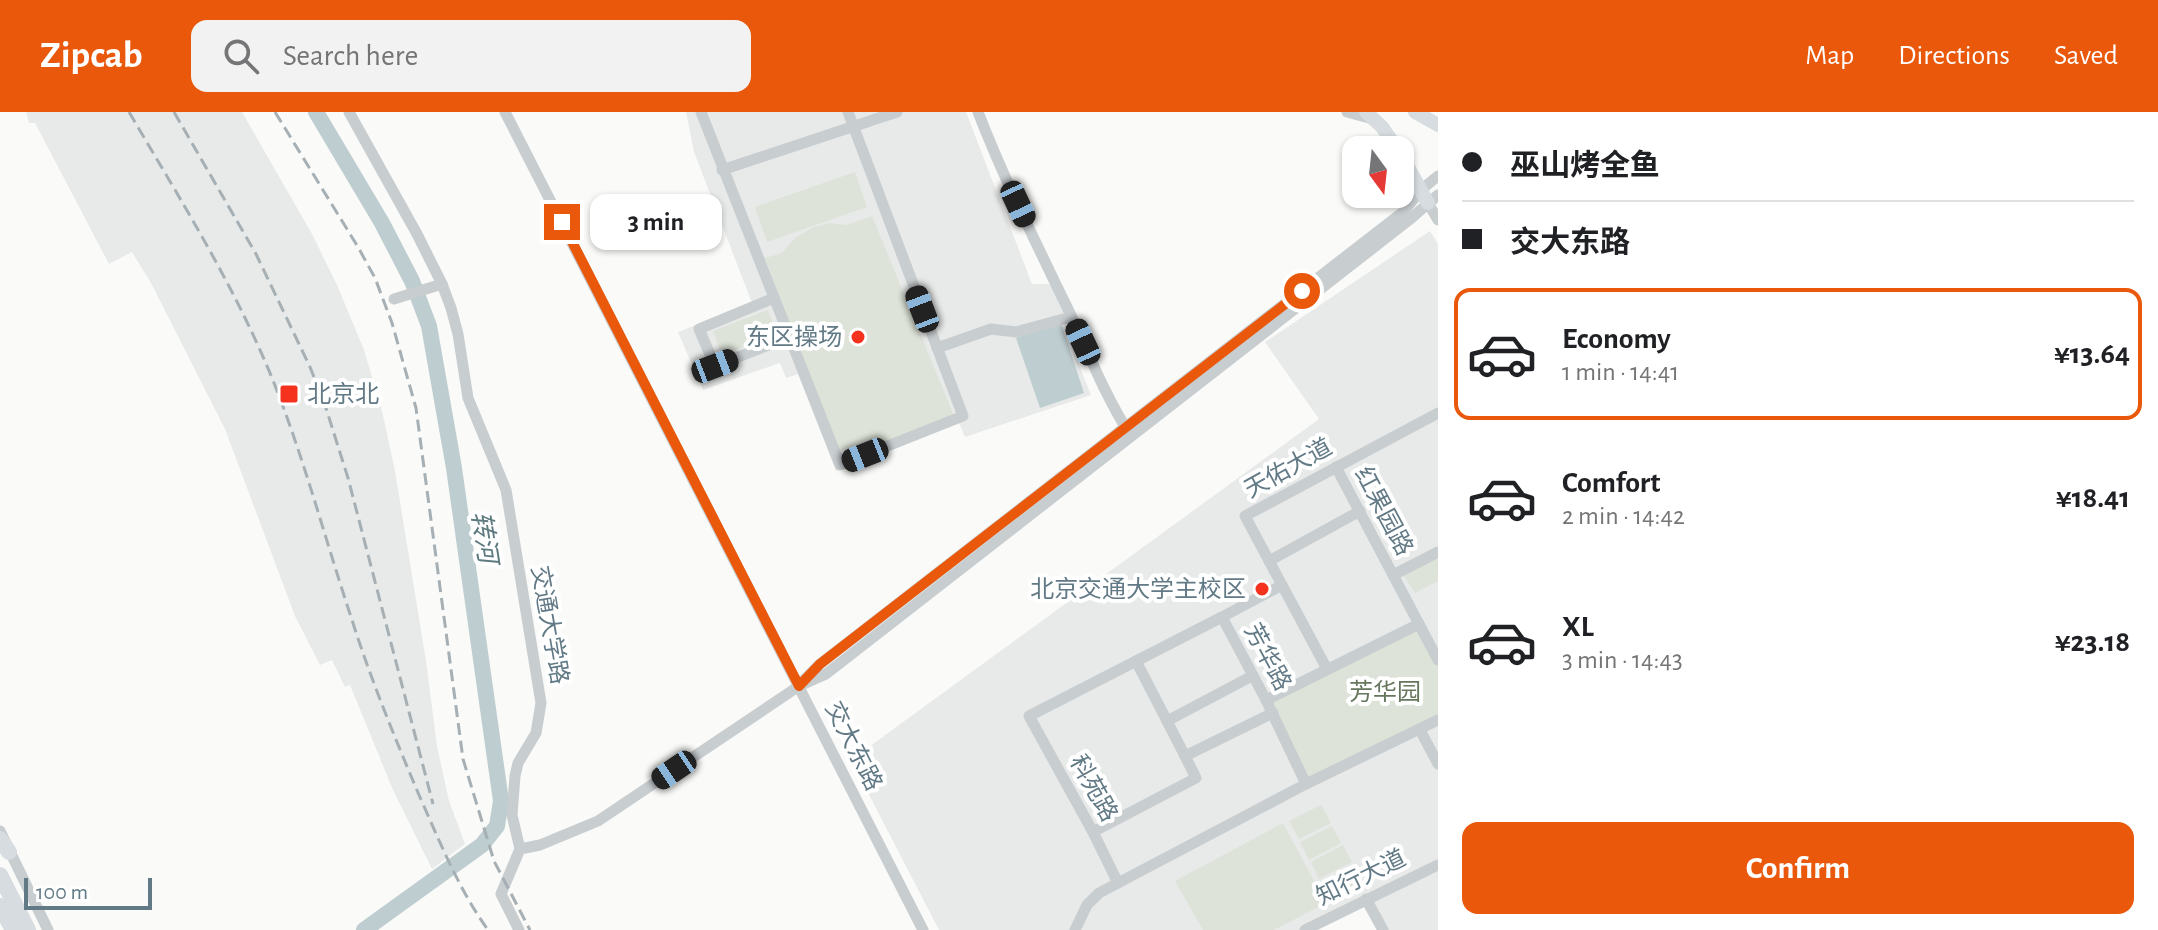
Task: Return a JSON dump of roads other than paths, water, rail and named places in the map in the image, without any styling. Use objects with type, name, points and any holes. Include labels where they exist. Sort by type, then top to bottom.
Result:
[{"type":"highway","points":[[0,875],[13,930]]},
{"type":"highway","points":[[5,905],[28,930]]},
{"type":"main road","points":[[1415,112],[1438,125]]},
{"type":"main road","points":[[1369,116],[1386,136]]},
{"type":"main road","points":[[1414,174],[1429,195]]},
{"type":"street","name":"交通大学路","points":[[349,112],[380,164],[458,334],[468,398],[506,490],[541,703],[536,733],[518,763],[515,776],[512,815],[520,849]]},
{"type":"street","name":"交大东路","points":[[505,112],[923,930]]},
{"type":"street","points":[[701,112],[840,465],[963,416],[848,112]]},
{"type":"street","points":[[722,170],[897,112]]},
{"type":"street","points":[[978,112],[1071,317],[1129,432]]},
{"type":"street","points":[[1347,112],[1369,116]]},
{"type":"street","points":[[519,930],[501,894],[520,849],[540,845],[598,821],[799,686],[826,674],[1403,212],[1429,195],[1438,176]]},
{"type":"street","points":[[1429,195],[1438,220]]},
{"type":"street","points":[[398,298],[436,286]]},
{"type":"street","points":[[774,298],[699,329],[715,366],[789,337]]},
{"type":"street","points":[[937,348],[991,329],[1016,332],[1071,317]]},
{"type":"street","name":"天佑大道","points":[[1327,669],[1245,516],[1438,413]]},
{"type":"street","name":"红果园路","points":[[1336,467],[1438,660]]},
{"type":"street","points":[[1269,561],[1360,511]]},
{"type":"street","points":[[1393,575],[1438,552]]},
{"type":"street","points":[[1222,617],[1282,585]]},
{"type":"street","name":"芳华路","points":[[1029,716],[1222,617],[1273,713],[1306,784]]},
{"type":"street","points":[[1266,700],[1419,624]]},
{"type":"street","points":[[1093,832],[1196,778],[1136,661]]},
{"type":"street","points":[[1167,721],[1252,676]]},
{"type":"street","points":[[1185,756],[1273,713]]},
{"type":"street","name":"科苑路","points":[[1029,716],[1118,883]]},
{"type":"street","points":[[1075,930],[1087,905],[1099,893],[1306,784],[1438,720]]},
{"type":"street","points":[[1420,730],[1438,764]]},
{"type":"street","points":[[0,831],[4,845],[48,930]]},
{"type":"street","name":"知行大道","points":[[1305,930],[1438,865]]},
{"type":"street","points":[[1366,899],[1383,930]]},
{"type":"waterway","name":"转河","points":[[316,112],[382,223],[412,281],[429,326],[454,468],[501,801],[497,826],[482,845],[364,930]]},
{"type":"railway","points":[[129,112],[211,254],[266,363],[291,428],[359,642],[384,709],[450,864],[488,930]]},
{"type":"railway","points":[[174,112],[256,254],[325,405],[348,478],[433,804]]},
{"type":"railway","points":[[275,112],[358,247],[375,278],[392,323],[416,408],[463,759],[494,861],[530,930]]},
{"type":"place","name":"东区操场","points":[[858,337]]},
{"type":"place","name":"北京北","points":[[289,394]]},
{"type":"place","name":"北京交通大学主校区","points":[[1262,589]]},
{"type":"park label","name":"芳华园","points":[[1385,692]]}]
